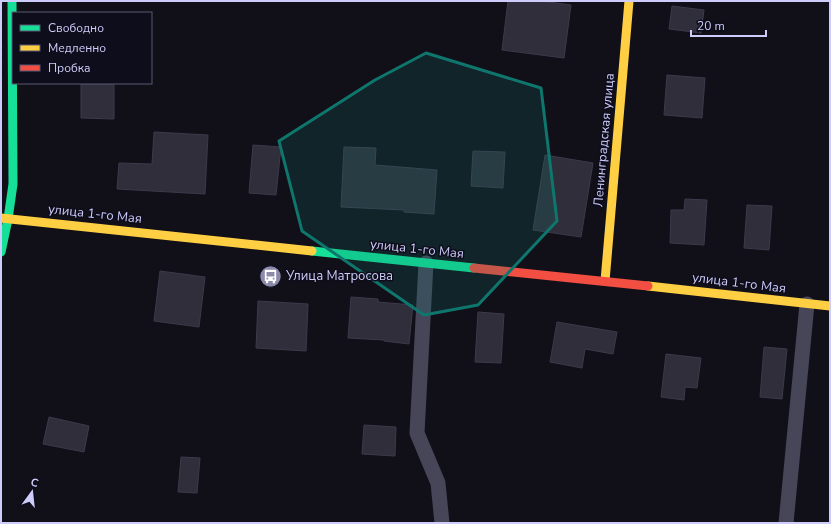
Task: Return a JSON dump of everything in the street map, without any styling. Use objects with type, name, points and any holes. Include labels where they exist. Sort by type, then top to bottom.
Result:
[{"type":"street","points":[[12,1],[12,12]]},
{"type":"street","name":"Ленинградская улица","points":[[605,281],[629,1]]},
{"type":"street","points":[[1,252],[5,218],[13,184],[12,84]]},
{"type":"street","name":"улица 1-го Мая","points":[[5,218],[830,306]]},
{"type":"lane","points":[[426,263],[417,433],[438,483],[442,523]]},
{"type":"lane","points":[[786,523],[807,304]]},
{"type":"highlighted area","points":[[426,53],[541,88],[557,221],[478,305],[424,315],[302,231],[279,141],[375,80]]},
{"type":"building","points":[[508,1],[541,1],[571,5],[564,58],[502,50]]},
{"type":"building","points":[[672,6],[704,10],[701,33],[669,29]]},
{"type":"building","points":[[667,75],[705,78],[702,118],[664,115]]},
{"type":"building","points":[[81,84],[114,84],[114,119],[81,118]]},
{"type":"building","points":[[154,132],[208,135],[205,194],[117,189],[119,163],[152,164]]},
{"type":"building","points":[[253,145],[281,147],[276,195],[249,193]]},
{"type":"building","points":[[344,147],[376,148],[375,165],[437,170],[434,214],[404,212],[404,210],[341,207]]},
{"type":"building","points":[[473,151],[505,152],[503,188],[471,186]]},
{"type":"building","points":[[545,155],[593,163],[581,237],[533,230]]},
{"type":"building","points":[[685,199],[707,200],[704,245],[670,243],[671,210],[684,210]]},
{"type":"building","points":[[747,205],[772,206],[769,250],[744,248]]},
{"type":"building","points":[[160,271],[205,277],[199,327],[154,321]]},
{"type":"building","points":[[351,297],[378,299],[378,302],[413,305],[409,344],[384,340],[348,338]]},
{"type":"building","points":[[258,301],[308,304],[306,351],[256,348]]},
{"type":"building","points":[[478,312],[504,314],[501,363],[475,362]]},
{"type":"building","points":[[557,322],[617,332],[613,354],[585,349],[582,368],[550,362]]},
{"type":"building","points":[[764,347],[787,349],[782,399],[760,397]]},
{"type":"building","points":[[666,354],[701,358],[697,388],[685,387],[684,400],[661,397]]},
{"type":"building","points":[[49,417],[89,426],[84,452],[43,444]]},
{"type":"building","points":[[364,425],[396,427],[395,456],[362,454]]},
{"type":"building","points":[[181,457],[200,458],[197,493],[178,492]]},
{"type":"traffic: fast","points":[[12,1],[12,12]]},
{"type":"traffic: fast","points":[[1,252],[13,184],[12,84]]},
{"type":"traffic: fast","points":[[312,251],[474,268]]},
{"type":"traffic: slow","points":[[605,281],[629,1]]},
{"type":"traffic: slow","points":[[1,218],[312,251]]},
{"type":"traffic: slow","points":[[648,286],[830,306]]},
{"type":"traffic: jam","points":[[474,268],[648,286]]},
{"type":"place","name":"Улица Матросова","points":[[271,276]]}]
